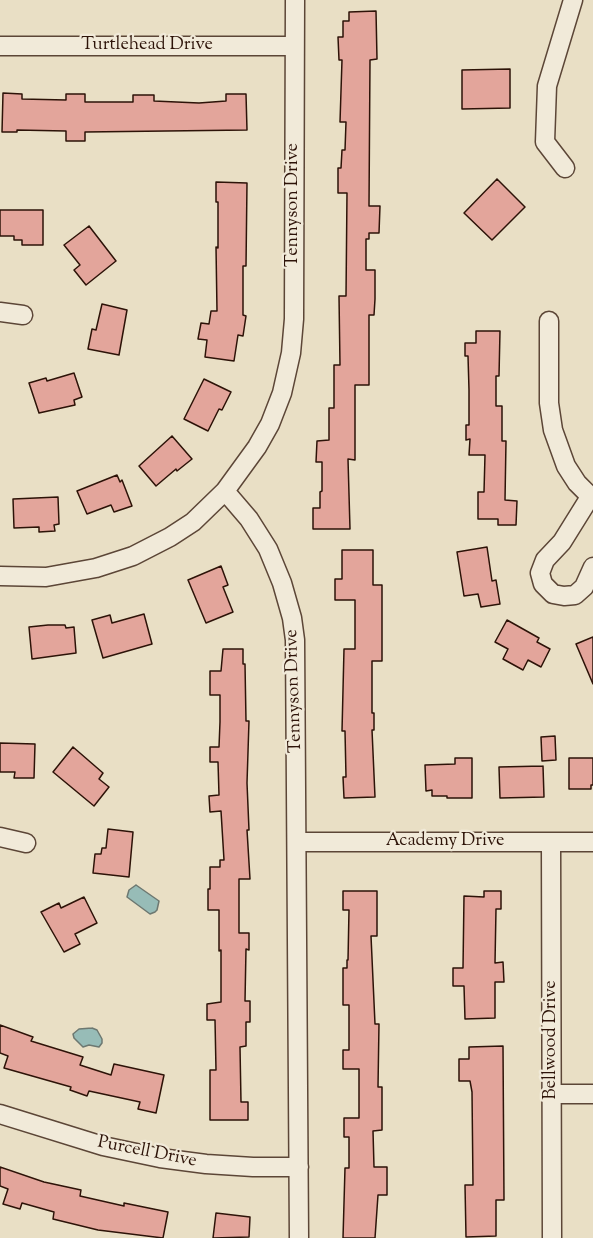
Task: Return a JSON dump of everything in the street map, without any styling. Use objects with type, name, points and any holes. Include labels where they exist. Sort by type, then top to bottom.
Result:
[{"type":"street","name":"Tennyson Drive","points":[[295,0],[294,307],[291,353],[282,393],[270,424],[257,447],[225,491],[249,519],[268,549],[282,583],[292,618],[297,664],[299,1238]]},
{"type":"street","points":[[565,168],[545,142],[547,86],[573,0]]},
{"type":"street","name":"Turtlehead Drive","points":[[0,46],[294,46]]},
{"type":"street","points":[[0,312],[23,315]]},
{"type":"street","points":[[549,321],[549,403],[553,430],[566,466],[577,483],[592,498],[562,542],[545,560],[540,573],[543,584],[553,594],[575,595],[584,587],[593,567]]},
{"type":"street","points":[[0,576],[46,577],[67,574],[96,568],[133,556],[193,522],[225,491]]},
{"type":"street","points":[[0,837],[26,843]]},
{"type":"street","name":"Academy Drive","points":[[297,842],[593,842]]},
{"type":"street","name":"Bellwood Drive","points":[[551,842],[552,1238]]},
{"type":"street","points":[[552,1094],[593,1094]]},
{"type":"street","name":"Purcell Drive","points":[[0,1114],[103,1146],[160,1158],[206,1164],[299,1167]]},
{"type":"water","points":[[136,885],[159,901],[155,912],[150,914],[127,897],[129,890]]},
{"type":"water","points":[[79,1029],[97,1030],[102,1043],[99,1047],[89,1045],[83,1047],[73,1034]]},
{"type":"building","points":[[376,11],[377,59],[370,60],[369,206],[380,206],[379,233],[369,233],[369,239],[366,239],[366,270],[375,270],[374,315],[369,315],[369,385],[355,385],[355,460],[348,459],[350,529],[313,529],[313,508],[320,508],[320,492],[322,491],[322,462],[316,462],[317,441],[329,440],[329,408],[334,408],[334,365],[340,365],[339,296],[346,296],[347,193],[338,193],[338,168],[341,168],[342,150],[345,150],[346,122],[340,122],[342,60],[339,60],[338,37],[343,37],[343,21],[349,21],[349,12]]},
{"type":"building","points":[[510,69],[510,108],[462,109],[462,70]]},
{"type":"building","points":[[3,93],[22,94],[22,99],[66,100],[66,94],[85,94],[85,102],[133,102],[133,95],[154,95],[154,101],[199,103],[226,101],[226,94],[246,94],[247,130],[85,132],[85,141],[66,141],[66,131],[2,132]]},
{"type":"building","points":[[497,179],[525,207],[492,240],[464,213]]},
{"type":"building","points":[[216,182],[247,183],[246,266],[243,266],[243,315],[246,316],[243,336],[238,335],[234,361],[205,357],[207,340],[198,339],[201,323],[209,324],[211,311],[217,311],[218,202],[216,202]]},
{"type":"building","points":[[0,210],[43,210],[43,245],[22,245],[22,240],[14,240],[14,236],[0,236]]},
{"type":"building","points":[[89,226],[116,261],[86,285],[74,270],[80,265],[64,245]]},
{"type":"building","points":[[102,304],[127,310],[119,355],[88,349],[92,329],[96,330]]},
{"type":"building","points":[[476,331],[500,331],[496,406],[502,406],[502,441],[506,441],[505,500],[517,501],[516,525],[498,525],[498,519],[478,519],[478,492],[484,492],[485,455],[469,455],[470,439],[466,440],[466,425],[469,425],[468,356],[465,356],[465,343],[476,343]]},
{"type":"building","points":[[74,373],[82,397],[74,400],[75,405],[39,413],[29,383],[46,378],[47,381]]},
{"type":"building","points":[[204,379],[231,392],[208,431],[184,419]]},
{"type":"building","points":[[172,436],[192,459],[156,486],[139,466]]},
{"type":"building","points":[[117,475],[120,482],[122,480],[132,506],[114,512],[111,505],[87,514],[77,491]]},
{"type":"building","points":[[58,497],[59,524],[54,525],[55,531],[39,532],[39,527],[14,528],[13,499]]},
{"type":"building","points":[[487,547],[492,581],[496,580],[500,604],[481,607],[478,594],[464,596],[457,552]]},
{"type":"building","points":[[342,550],[373,550],[373,585],[382,585],[382,661],[372,661],[375,797],[344,798],[345,731],[342,731],[344,649],[355,649],[355,600],[335,600],[335,579],[342,579]]},
{"type":"building","points":[[221,566],[228,585],[223,587],[233,612],[206,623],[188,580]]},
{"type":"building","points":[[144,614],[152,644],[103,658],[92,620],[110,615],[112,623]]},
{"type":"building","points":[[507,620],[539,638],[537,642],[550,649],[541,667],[528,660],[523,670],[503,659],[508,649],[495,642]]},
{"type":"building","points":[[48,625],[74,627],[76,653],[32,659],[29,627]]},
{"type":"building","points":[[593,637],[593,684],[576,644]]},
{"type":"building","points":[[223,649],[243,649],[246,721],[249,721],[247,783],[249,830],[247,830],[250,879],[239,879],[239,933],[249,933],[249,950],[246,949],[245,1001],[250,1001],[250,1022],[246,1022],[246,1046],[240,1047],[241,1102],[248,1102],[248,1120],[210,1120],[210,1070],[216,1070],[215,1020],[207,1020],[207,1004],[221,1002],[221,950],[219,951],[219,910],[208,910],[208,889],[210,889],[210,867],[220,867],[220,860],[224,860],[221,811],[210,812],[209,796],[219,795],[218,762],[210,762],[210,747],[219,747],[220,695],[210,695],[210,671],[221,671]]},
{"type":"building","points":[[555,736],[556,760],[542,761],[541,737]]},
{"type":"building","points":[[0,743],[35,744],[34,778],[14,778],[15,772],[0,772]]},
{"type":"building","points":[[73,747],[103,773],[99,779],[109,787],[94,806],[53,772]]},
{"type":"building","points":[[455,758],[472,758],[472,798],[432,796],[432,790],[426,791],[425,765],[455,764]]},
{"type":"building","points":[[569,758],[593,758],[591,789],[569,789]]},
{"type":"building","points":[[543,766],[544,797],[500,798],[499,767]]},
{"type":"building","points":[[108,829],[133,832],[129,877],[93,873],[95,854],[101,854],[102,848],[106,848]]},
{"type":"building","points":[[343,891],[377,891],[377,936],[371,936],[375,1024],[379,1024],[378,1087],[382,1087],[382,1130],[373,1131],[374,1167],[387,1167],[387,1195],[378,1195],[375,1238],[343,1238],[345,1168],[349,1168],[349,1137],[344,1137],[344,1118],[359,1118],[359,1069],[343,1069],[343,1050],[349,1050],[349,1005],[343,1005],[343,968],[347,968],[348,960],[349,910],[343,910]]},
{"type":"building","points":[[484,891],[501,891],[501,909],[496,909],[495,963],[503,962],[504,982],[495,982],[495,1018],[465,1019],[464,986],[453,986],[453,968],[463,968],[464,896],[484,897]]},
{"type":"building","points":[[84,897],[97,923],[75,934],[80,944],[64,952],[41,912],[59,903],[61,908]]},
{"type":"building","points":[[0,1025],[33,1037],[31,1041],[83,1057],[80,1065],[111,1075],[114,1064],[164,1075],[156,1113],[138,1109],[140,1102],[89,1091],[87,1096],[70,1090],[71,1087],[4,1068],[8,1056],[0,1053]]},
{"type":"building","points":[[503,1046],[504,1200],[496,1200],[496,1236],[466,1237],[465,1185],[473,1185],[472,1092],[470,1081],[459,1081],[459,1059],[469,1059],[469,1047]]},
{"type":"building","points":[[0,1167],[44,1182],[81,1190],[80,1196],[124,1206],[124,1203],[168,1212],[163,1238],[98,1230],[53,1219],[54,1212],[22,1203],[20,1209],[3,1204],[8,1189],[0,1186]]},
{"type":"building","points":[[216,1213],[250,1217],[249,1237],[213,1238]]}]
